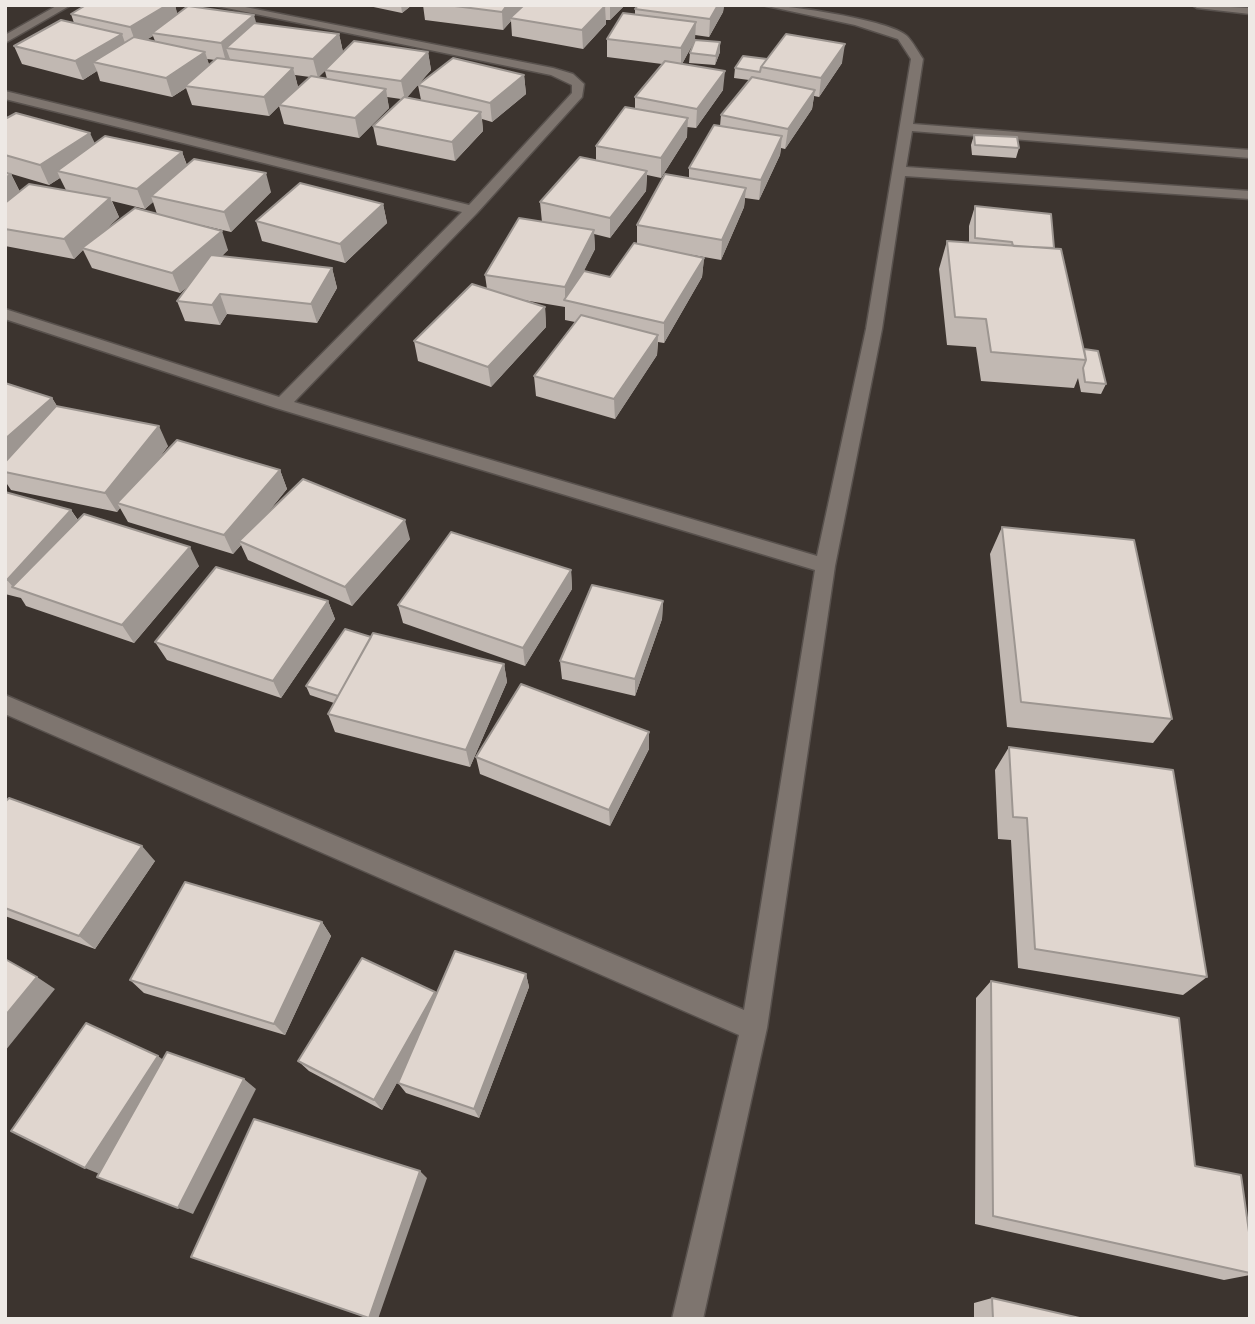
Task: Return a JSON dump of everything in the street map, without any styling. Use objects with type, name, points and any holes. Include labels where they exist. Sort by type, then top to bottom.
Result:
[{"type":"street","points":[[5,40],[66,5]]},
{"type":"street","points":[[217,5],[569,77],[578,84],[578,94],[472,210],[282,404]]},
{"type":"street","points":[[687,1319],[754,1028],[825,566],[874,329],[917,59],[902,37],[856,22],[767,5]]},
{"type":"street","points":[[1197,5],[1250,11]]},
{"type":"street","points":[[5,95],[472,210]]},
{"type":"street","points":[[906,127],[1250,154]]},
{"type":"street","points":[[899,171],[1250,195]]},
{"type":"street","points":[[5,314],[282,404],[825,566]]},
{"type":"street","points":[[5,704],[754,1028]]},
{"type":"building","points":[[86,5],[167,5],[130,27],[71,14]]},
{"type":"building","points":[[447,5],[507,5],[502,12]]},
{"type":"building","points":[[524,5],[605,6],[582,30],[510,18]]},
{"type":"building","points":[[638,5],[718,5],[710,19],[635,9]]},
{"type":"building","points":[[188,6],[254,15],[221,43],[152,33]]},
{"type":"building","points":[[623,13],[696,22],[681,48],[607,39]]},
{"type":"building","points":[[61,20],[122,34],[75,61],[14,46]]},
{"type":"building","points":[[254,23],[339,34],[313,59],[226,48]]},
{"type":"building","points":[[786,34],[845,44],[821,78],[761,67]]},
{"type":"building","points":[[134,37],[205,52],[166,78],[93,62]]},
{"type":"building","points":[[695,40],[720,42],[716,56],[690,53]]},
{"type":"building","points":[[354,41],[428,52],[401,81],[325,70]]},
{"type":"building","points":[[743,56],[767,59],[760,72],[735,68]]},
{"type":"building","points":[[217,58],[293,68],[264,97],[185,86]]},
{"type":"building","points":[[453,58],[524,75],[490,103],[418,85]]},
{"type":"building","points":[[665,61],[725,71],[697,109],[635,97]]},
{"type":"building","points":[[311,76],[386,89],[355,118],[279,105]]},
{"type":"building","points":[[752,77],[815,90],[788,129],[721,115]]},
{"type":"building","points":[[404,97],[481,112],[452,142],[373,126]]},
{"type":"building","points":[[625,107],[688,118],[661,158],[596,146]]},
{"type":"building","points":[[16,113],[90,133],[40,165],[5,155],[5,119]]},
{"type":"building","points":[[714,125],[782,136],[761,180],[689,168]]},
{"type":"building","points":[[974,135],[1017,137],[1019,148],[975,145]]},
{"type":"building","points":[[105,136],[182,152],[137,189],[57,171]]},
{"type":"building","points":[[580,157],[647,171],[610,218],[540,202]]},
{"type":"building","points":[[194,159],[266,173],[224,212],[151,196]]},
{"type":"building","points":[[665,174],[746,188],[722,240],[637,225]]},
{"type":"building","points":[[300,183],[383,204],[340,244],[256,221]]},
{"type":"building","points":[[29,184],[110,198],[64,239],[5,229],[5,203]]},
{"type":"building","points":[[975,206],[1051,214],[1054,248],[1013,246],[1012,242],[975,238]]},
{"type":"building","points":[[135,208],[222,231],[172,273],[82,248]]},
{"type":"building","points":[[519,218],[594,230],[565,287],[485,275]]},
{"type":"building","points":[[947,241],[1061,249],[1086,360],[991,352],[986,319],[955,317]]},
{"type":"building","points":[[634,243],[704,258],[664,323],[564,300],[584,271],[610,277]]},
{"type":"building","points":[[211,255],[332,268],[311,304],[220,294],[212,305],[177,301]]},
{"type":"building","points":[[472,284],[545,307],[488,367],[414,341]]},
{"type":"building","points":[[581,315],[658,335],[614,399],[534,376]]},
{"type":"building","points":[[1084,349],[1098,351],[1106,384],[1085,382]]},
{"type":"building","points":[[5,383],[52,398],[5,439]]},
{"type":"building","points":[[56,406],[159,426],[105,493],[5,472],[5,462]]},
{"type":"building","points":[[177,440],[280,470],[224,535],[117,503]]},
{"type":"building","points":[[303,479],[405,520],[345,587],[239,541]]},
{"type":"building","points":[[5,492],[71,510],[7,580],[5,579]]},
{"type":"building","points":[[84,514],[190,547],[122,625],[12,587]]},
{"type":"building","points":[[1002,527],[1134,540],[1172,719],[1021,702]]},
{"type":"building","points":[[451,532],[571,570],[523,648],[398,605]]},
{"type":"building","points":[[216,567],[328,601],[273,681],[155,642]]},
{"type":"building","points":[[592,585],[663,601],[635,679],[560,661]]},
{"type":"building","points":[[345,629],[371,637],[338,696],[306,686]]},
{"type":"building","points":[[373,633],[504,664],[466,750],[328,714]]},
{"type":"building","points":[[521,684],[649,732],[609,810],[476,757]]},
{"type":"building","points":[[1009,747],[1173,770],[1207,977],[1035,949],[1027,818],[1013,817]]},
{"type":"building","points":[[9,798],[142,846],[79,936],[5,908],[5,802]]},
{"type":"building","points":[[185,882],[322,922],[274,1024],[130,980]]},
{"type":"building","points":[[455,951],[526,974],[474,1109],[398,1083]]},
{"type":"building","points":[[362,958],[435,992],[374,1100],[298,1061]]},
{"type":"building","points":[[5,959],[37,977],[5,1016]]},
{"type":"building","points":[[991,981],[1179,1018],[1195,1166],[1241,1175],[1250,1239],[1250,1273],[993,1216]]},
{"type":"building","points":[[86,1023],[158,1056],[85,1168],[11,1131]]},
{"type":"building","points":[[167,1052],[244,1079],[178,1208],[97,1177]]},
{"type":"building","points":[[254,1119],[420,1171],[369,1318],[191,1257]]},
{"type":"building","points":[[992,1298],[1084,1319],[993,1319]]}]
